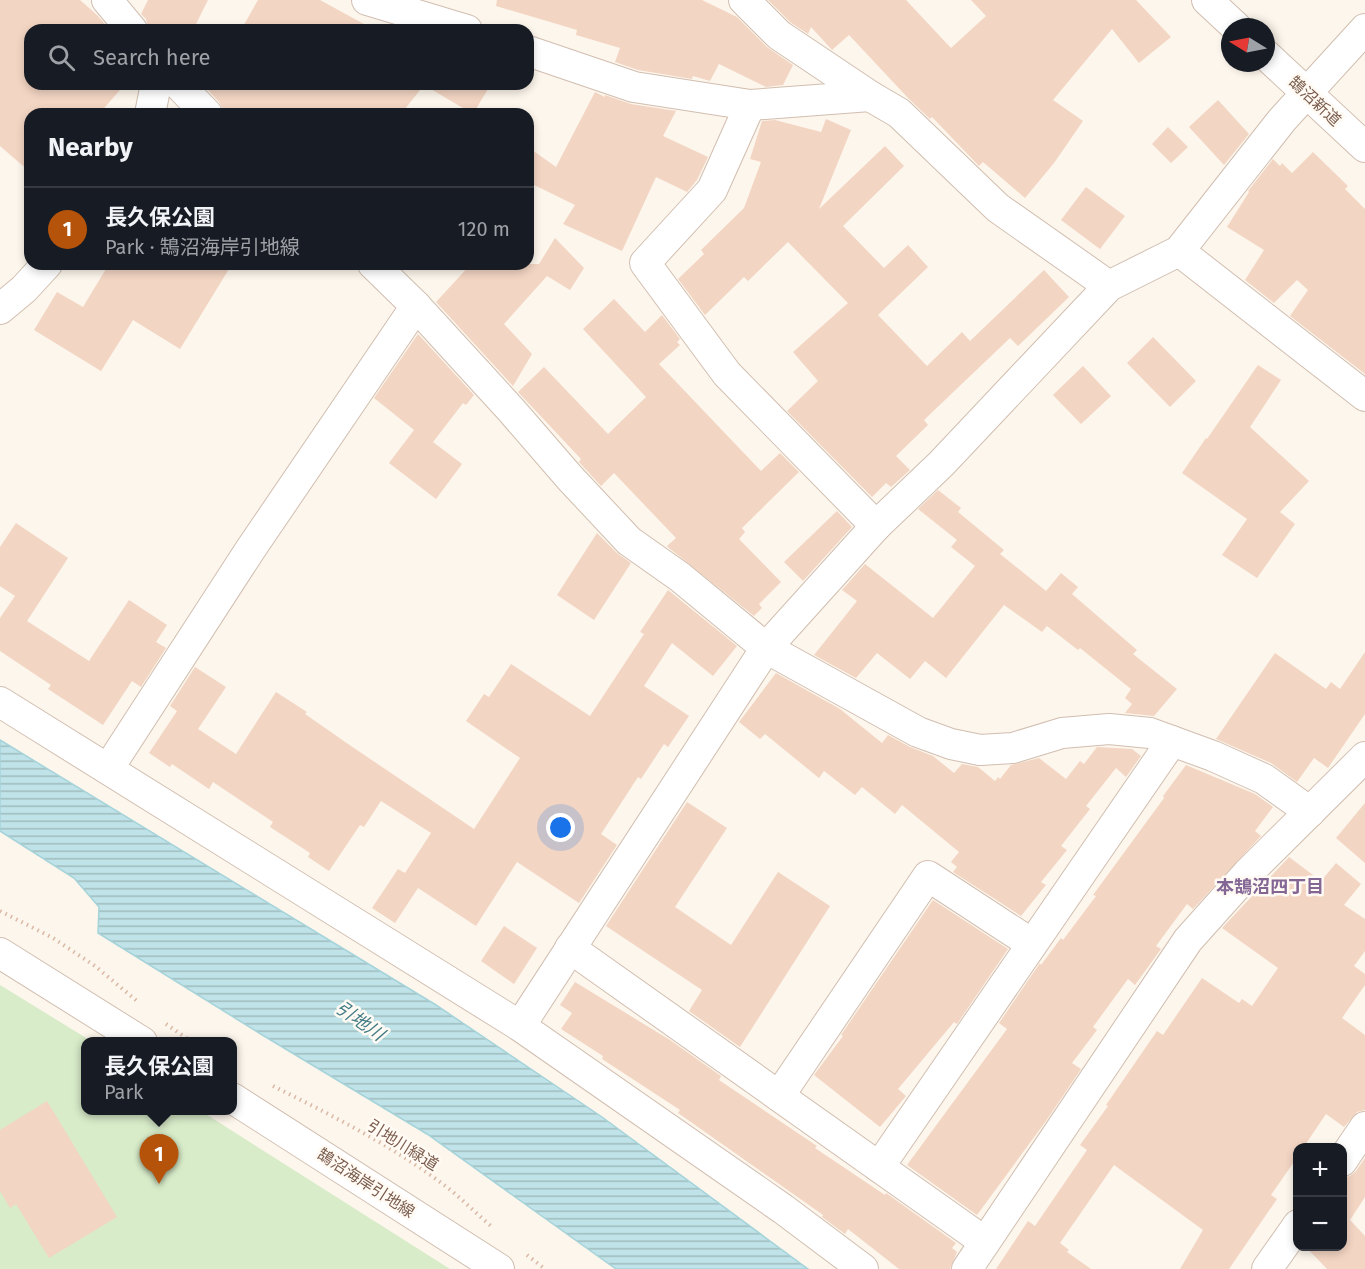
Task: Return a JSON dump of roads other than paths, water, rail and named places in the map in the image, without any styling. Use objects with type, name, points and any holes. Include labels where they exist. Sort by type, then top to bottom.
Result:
[{"type":"street","points":[[107,0],[127,24]]},
{"type":"street","points":[[367,0],[447,24]]},
{"type":"street","points":[[744,0],[779,35],[899,113],[998,208],[1109,286]]},
{"type":"street","points":[[1207,0],[1226,18]]},
{"type":"street","points":[[520,1026],[766,648],[876,526],[941,464],[1109,286],[1179,251],[1282,120],[1365,29]]},
{"type":"street","points":[[534,53],[634,87],[750,105],[870,96]]},
{"type":"street","name":"鵠沼新道","points":[[1275,64],[1365,147]]},
{"type":"street","points":[[151,108],[155,90]]},
{"type":"street","points":[[184,90],[201,108]]},
{"type":"street","points":[[750,105],[712,190],[645,263],[727,374],[876,526]]},
{"type":"street","points":[[1179,251],[1365,396]]},
{"type":"street","points":[[0,309],[24,289],[41,270]]},
{"type":"street","points":[[379,270],[416,306],[629,541],[680,577],[766,648],[918,732],[951,744],[980,750],[1013,748],[1062,733],[1109,729],[1150,733],[1213,756],[1264,779],[1310,812]]},
{"type":"street","points":[[108,769],[250,550],[416,306]]},
{"type":"street","points":[[0,702],[520,1026],[783,1209],[863,1269]]},
{"type":"street","points":[[879,1167],[1172,741]]},
{"type":"street","points":[[967,1269],[1188,940],[1248,873],[1365,757]]},
{"type":"street","points":[[778,1096],[928,876],[1032,944]]},
{"type":"street","points":[[570,948],[985,1242]]},
{"type":"street","points":[[0,953],[136,1037]]},
{"type":"street","name":"鵠沼海岸引地線","points":[[237,1101],[509,1259]]},
{"type":"street","points":[[1347,1154],[1365,1127]]},
{"type":"street","points":[[1267,1269],[1293,1232]]},
{"type":"water","name":"引地川","points":[[0,740],[436,1005],[602,1117],[808,1269],[616,1269],[427,1134],[98,933],[99,907],[74,878],[0,831]]},
{"type":"place","name":"長久保公園","points":[[159,1184]]},
{"type":"district","name":"本鵠沼四丁目","points":[[1270,887]]}]
